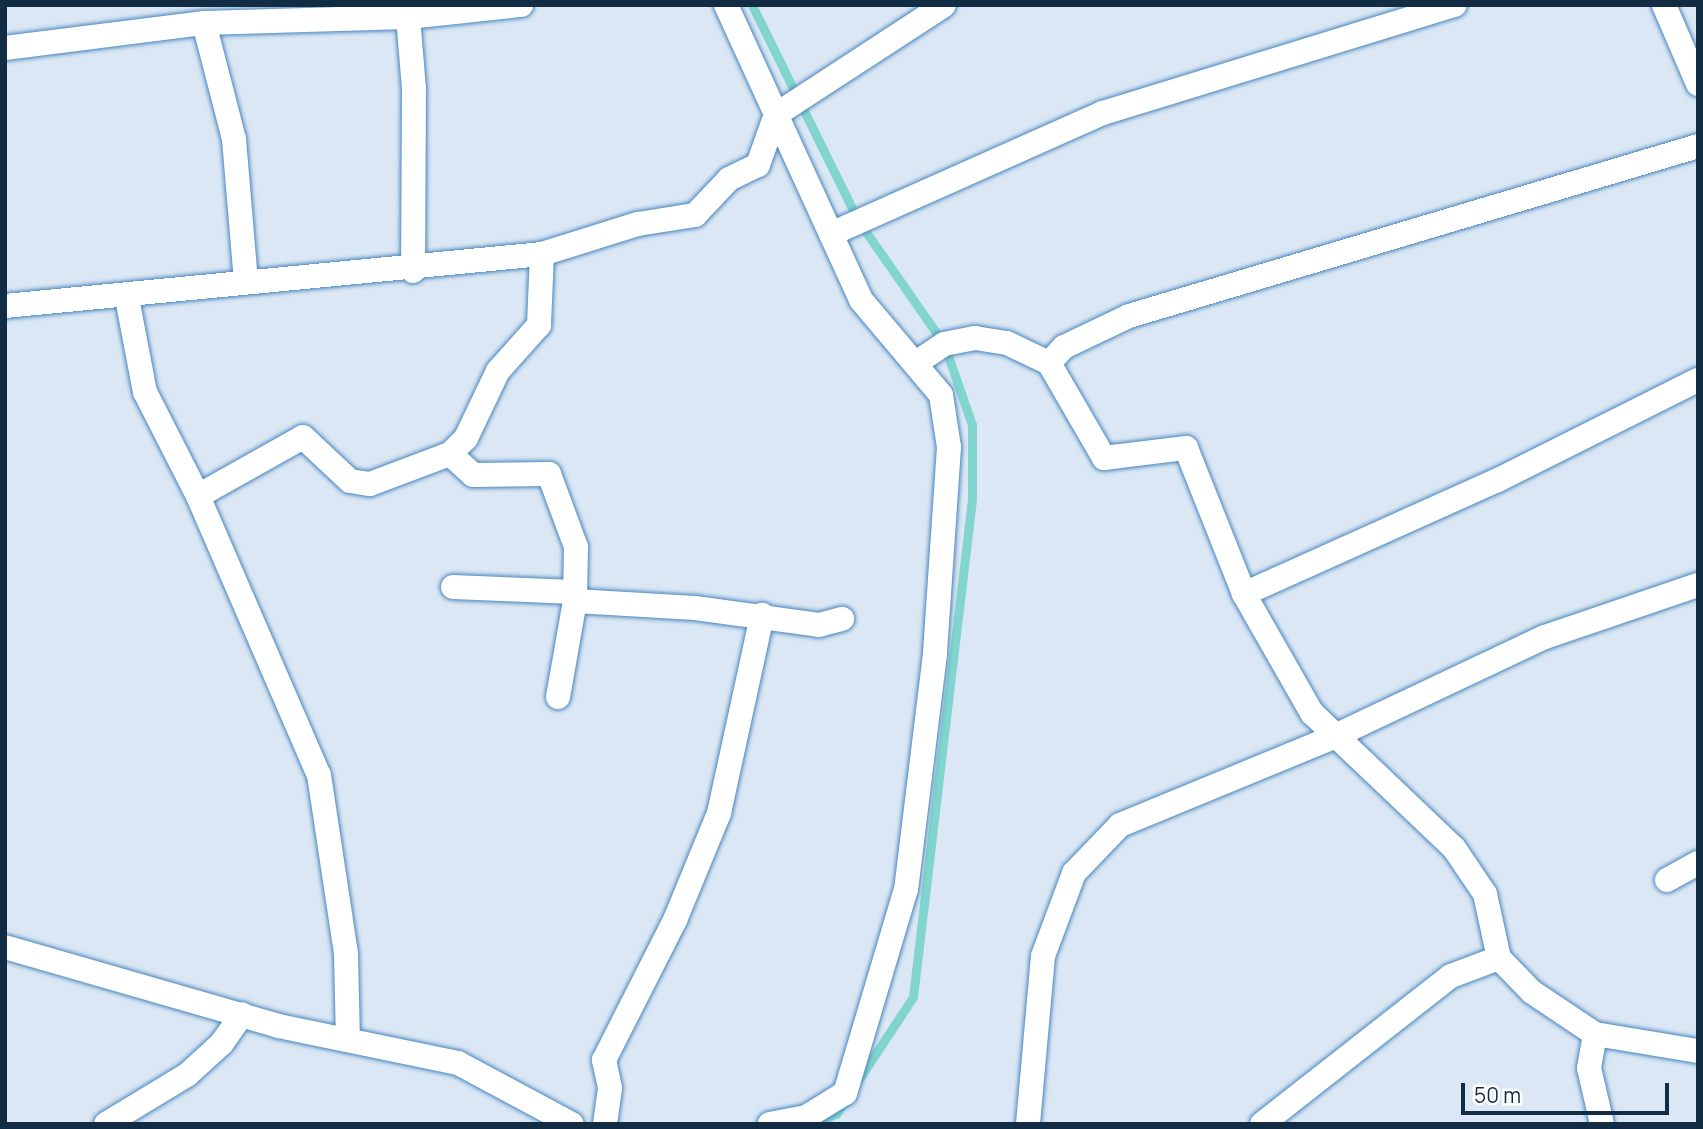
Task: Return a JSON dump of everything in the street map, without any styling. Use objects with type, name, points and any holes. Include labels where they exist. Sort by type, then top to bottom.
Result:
[{"type":"street","points":[[5,48],[204,23],[408,17],[521,5]]},
{"type":"street","points":[[726,5],[861,300],[919,361],[941,395],[949,447],[935,654],[906,889],[845,1093],[806,1117],[770,1124]]},
{"type":"street","points":[[5,306],[127,298],[246,284],[413,271],[542,254],[638,224],[695,215],[729,179],[758,164],[776,115],[944,5]]},
{"type":"street","points":[[831,234],[1103,113],[1455,5]]},
{"type":"street","points":[[1664,5],[1698,84]]},
{"type":"street","points":[[408,17],[414,88],[413,271]]},
{"type":"street","points":[[204,23],[234,139],[246,284]]},
{"type":"street","points":[[1049,363],[1064,347],[1129,316],[1698,146]]},
{"type":"street","points":[[198,496],[303,437],[350,481],[370,484],[450,454],[466,438],[498,371],[539,325],[542,254]]},
{"type":"street","points":[[127,298],[145,392],[198,496],[274,685],[319,775],[346,954],[348,1039]]},
{"type":"street","points":[[919,361],[944,344],[975,338],[1007,344],[1049,363],[1104,458],[1186,448],[1244,594],[1312,713],[1333,737],[1454,848],[1485,894],[1499,958],[1532,992],[1595,1034],[1698,1051]]},
{"type":"street","points":[[1244,594],[1498,480],[1698,380]]},
{"type":"street","points":[[450,454],[473,475],[549,474],[576,547],[575,597],[558,697]]},
{"type":"street","points":[[1028,1124],[1043,956],[1074,873],[1120,825],[1333,737],[1545,637],[1698,585]]},
{"type":"street","points":[[453,587],[762,615],[819,625],[842,619]]},
{"type":"street","points":[[605,1124],[610,1088],[604,1060],[675,920],[719,813],[762,615]]},
{"type":"street","points":[[1667,880],[1698,863]]},
{"type":"street","points":[[5,947],[242,1014],[458,1063],[572,1124]]},
{"type":"street","points":[[1262,1124],[1451,976],[1499,958]]},
{"type":"street","points":[[106,1124],[187,1075],[242,1014]]},
{"type":"street","points":[[1595,1034],[1589,1068],[1602,1124]]},
{"type":"waterway","points":[[752,5],[859,222],[944,344],[972,425],[972,499],[913,997],[859,1079]]},
{"type":"waterway","points":[[820,1120],[836,1114],[844,1102]]}]
